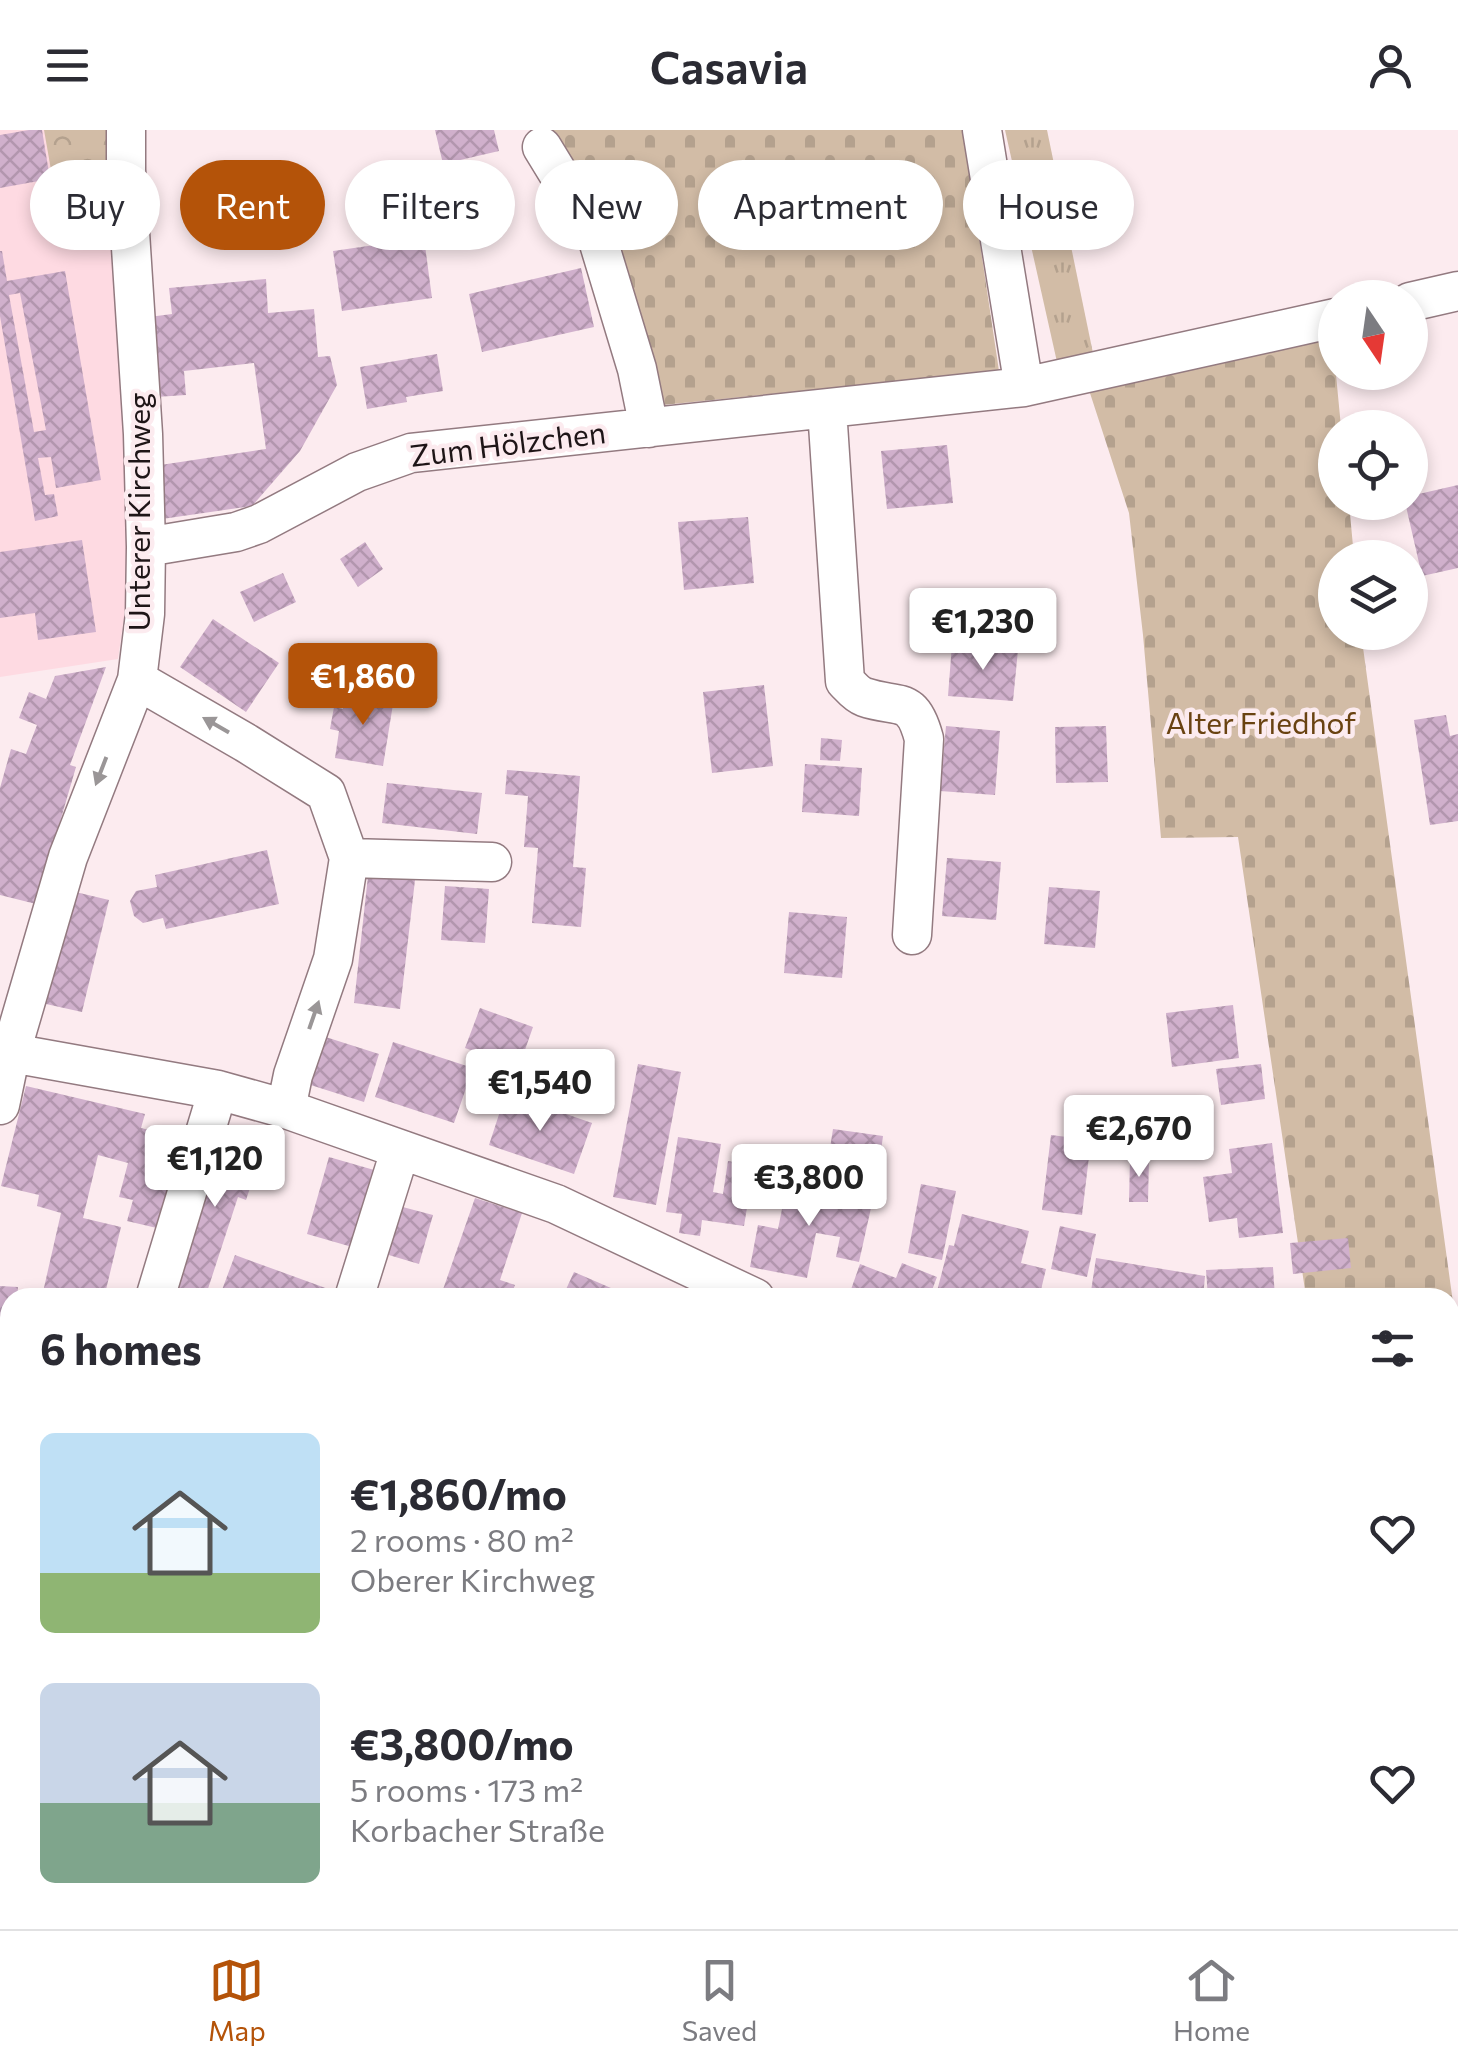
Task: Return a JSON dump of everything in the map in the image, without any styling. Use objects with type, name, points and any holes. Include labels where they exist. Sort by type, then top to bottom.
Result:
[{"type":"street","name":"Unterer Kirchweg","points":[[0,1105],[6,1052],[68,857],[137,680],[146,614],[143,434],[126,130]]},
{"type":"street","points":[[982,130],[1024,387]]},
{"type":"street","points":[[542,147],[597,237],[650,428]]},
{"type":"street","points":[[1428,298],[1458,291]]},
{"type":"street","name":"Zum Hölzchen","points":[[146,548],[236,532],[259,524],[357,472],[412,453],[1024,387],[1318,322]]},
{"type":"street","points":[[827,409],[845,681],[860,696],[904,705],[918,717],[924,738],[912,935]]},
{"type":"street","points":[[137,680],[326,793],[349,858],[333,959],[293,1075],[286,1109]]},
{"type":"street","points":[[349,858],[492,862]]},
{"type":"street","points":[[6,1052],[218,1090],[286,1109],[556,1204],[734,1288]]},
{"type":"street","points":[[158,1288],[218,1090]]},
{"type":"street","points":[[357,1288],[400,1151]]},
{"type":"shaded area","points":[[0,130],[128,130],[128,160],[30,160],[30,250],[129,250],[131,517],[127,596],[118,659],[0,677]]},
{"type":"green space","points":[[44,130],[113,130],[112,160],[49,160]]},
{"type":"green space","points":[[538,130],[963,130],[967,160],[963,160],[963,250],[981,250],[999,371],[643,407],[583,250],[678,250],[678,160],[549,160]]},
{"type":"green space","points":[[1005,130],[1047,130],[1053,160],[1012,160]]},
{"type":"green space","points":[[1032,250],[1072,250],[1094,358],[1057,362]]},
{"type":"green space","name":"Alter Friedhof","points":[[1318,336],[1318,390],[1337,390],[1339,410],[1318,410],[1318,520],[1351,520],[1352,540],[1318,540],[1318,650],[1363,650],[1451,1288],[1305,1288],[1238,837],[1161,838],[1129,513],[1089,390]]},
{"type":"building","points":[[42,130],[47,160],[30,160],[30,183],[0,188],[0,135]]},
{"type":"building","points":[[435,130],[494,130],[499,151],[442,160]]},
{"type":"building","points":[[426,250],[432,298],[342,311],[333,251]]},
{"type":"building","points":[[0,251],[7,281],[65,271],[101,480],[56,488],[51,457],[38,458],[45,495],[54,494],[58,516],[35,521],[0,316]],"holes":[[[20,293],[46,430],[34,432],[9,295]]]},
{"type":"building","points":[[581,268],[594,327],[482,352],[469,294]]},
{"type":"building","points":[[266,279],[268,313],[314,309],[318,357],[330,356],[337,385],[300,451],[252,506],[162,519],[154,466],[266,449],[254,363],[184,371],[186,395],[156,397],[149,317],[172,314],[169,288]]},
{"type":"building","points":[[437,354],[443,391],[367,409],[360,367]]},
{"type":"building","points":[[947,445],[953,503],[887,509],[881,451]]},
{"type":"building","points":[[1458,485],[1458,568],[1428,575],[1428,540],[1414,540],[1409,520],[1428,520],[1428,492]]},
{"type":"building","points":[[748,517],[754,583],[684,590],[678,522]]},
{"type":"building","points":[[82,540],[96,632],[38,640],[35,613],[0,618],[0,552]]},
{"type":"building","points":[[365,542],[383,569],[358,587],[340,559]]},
{"type":"building","points":[[283,573],[296,602],[254,622],[240,592]]},
{"type":"building","points":[[213,619],[279,663],[246,712],[180,667]]},
{"type":"building","points":[[952,644],[1018,650],[1013,701],[948,696]]},
{"type":"building","points":[[106,667],[70,765],[76,767],[36,904],[0,895],[0,788],[11,749],[26,754],[37,725],[19,718],[29,692],[46,699],[55,676]]},
{"type":"building","points":[[764,685],[773,766],[712,773],[703,692]]},
{"type":"building","points":[[347,690],[394,698],[383,766],[335,758],[339,731],[330,729],[334,707],[343,709]]},
{"type":"building","points":[[1446,715],[1450,736],[1458,734],[1458,821],[1430,825],[1414,720]]},
{"type":"building","points":[[946,726],[1000,731],[995,795],[940,791]]},
{"type":"building","points":[[1106,726],[1108,782],[1056,783],[1055,727]]},
{"type":"building","points":[[821,738],[842,740],[840,761],[820,760]]},
{"type":"building","points":[[805,764],[862,768],[859,816],[802,812]]},
{"type":"building","points":[[507,770],[580,776],[573,867],[586,868],[581,927],[532,923],[538,848],[524,847],[528,796],[505,794]]},
{"type":"building","points":[[387,783],[482,793],[477,834],[382,823]]},
{"type":"building","points":[[267,850],[279,904],[166,929],[163,918],[143,923],[134,916],[130,901],[136,891],[157,887],[155,875]]},
{"type":"building","points":[[947,858],[1001,862],[996,920],[942,916]]},
{"type":"building","points":[[368,876],[415,880],[400,1009],[354,1003]]},
{"type":"building","points":[[445,886],[489,889],[485,943],[441,940]]},
{"type":"building","points":[[1049,887],[1100,891],[1095,948],[1044,944]]},
{"type":"building","points":[[63,889],[109,900],[82,1012],[37,1002]]},
{"type":"building","points":[[789,912],[847,917],[842,978],[784,973]]},
{"type":"building","points":[[1233,1005],[1239,1058],[1172,1067],[1166,1013]]},
{"type":"building","points":[[480,1008],[533,1027],[519,1067],[465,1048]]},
{"type":"building","points":[[313,1033],[379,1054],[364,1102],[298,1081]]},
{"type":"building","points":[[393,1042],[473,1068],[454,1123],[375,1097]]},
{"type":"building","points":[[638,1064],[681,1072],[656,1205],[613,1197]]},
{"type":"building","points":[[1261,1064],[1265,1099],[1221,1105],[1216,1069]]},
{"type":"building","points":[[26,1086],[145,1114],[141,1128],[194,1141],[161,1229],[127,1221],[133,1200],[119,1197],[128,1163],[98,1155],[83,1218],[121,1227],[106,1288],[44,1288],[61,1213],[37,1206],[39,1195],[1,1186]]},
{"type":"building","points":[[506,1093],[592,1123],[574,1174],[489,1145]]},
{"type":"building","points":[[220,1125],[266,1140],[246,1200],[238,1197],[208,1288],[169,1288]]},
{"type":"building","points":[[833,1129],[883,1136],[876,1187],[825,1180]]},
{"type":"building","points":[[1051,1135],[1091,1140],[1082,1215],[1042,1210]]},
{"type":"building","points":[[678,1137],[721,1144],[713,1192],[723,1194],[728,1161],[754,1165],[744,1226],[702,1220],[700,1236],[679,1233],[682,1214],[666,1212]]},
{"type":"building","points":[[1272,1143],[1283,1233],[1239,1238],[1237,1218],[1209,1222],[1203,1177],[1232,1173],[1229,1149]]},
{"type":"building","points":[[329,1157],[381,1172],[359,1249],[307,1234]]},
{"type":"building","points":[[1130,1159],[1149,1159],[1148,1202],[1129,1202]]},
{"type":"building","points":[[789,1174],[826,1181],[822,1198],[871,1208],[859,1262],[836,1257],[840,1237],[816,1233],[807,1278],[750,1267],[758,1225],[778,1229]]},
{"type":"building","points":[[921,1184],[956,1191],[942,1260],[908,1253]]},
{"type":"building","points":[[475,1198],[522,1213],[500,1280],[515,1285],[514,1288],[444,1288]]},
{"type":"building","points":[[395,1205],[433,1215],[419,1264],[382,1253]]},
{"type":"building","points":[[962,1214],[1029,1231],[1021,1263],[1046,1269],[1041,1288],[938,1288],[949,1245],[954,1246]]},
{"type":"building","points":[[1060,1226],[1096,1234],[1087,1277],[1051,1269]]},
{"type":"building","points":[[1348,1238],[1351,1268],[1293,1274],[1290,1243]]},
{"type":"building","points":[[235,1255],[326,1288],[223,1288]]},
{"type":"building","points":[[1096,1258],[1205,1276],[1204,1288],[1092,1288]]},
{"type":"building","points":[[902,1263],[937,1277],[933,1288],[852,1288],[860,1264],[896,1278]]},
{"type":"building","points":[[1273,1267],[1274,1288],[1207,1288],[1206,1270]]},
{"type":"building","points":[[574,1272],[611,1288],[567,1288]]}]
